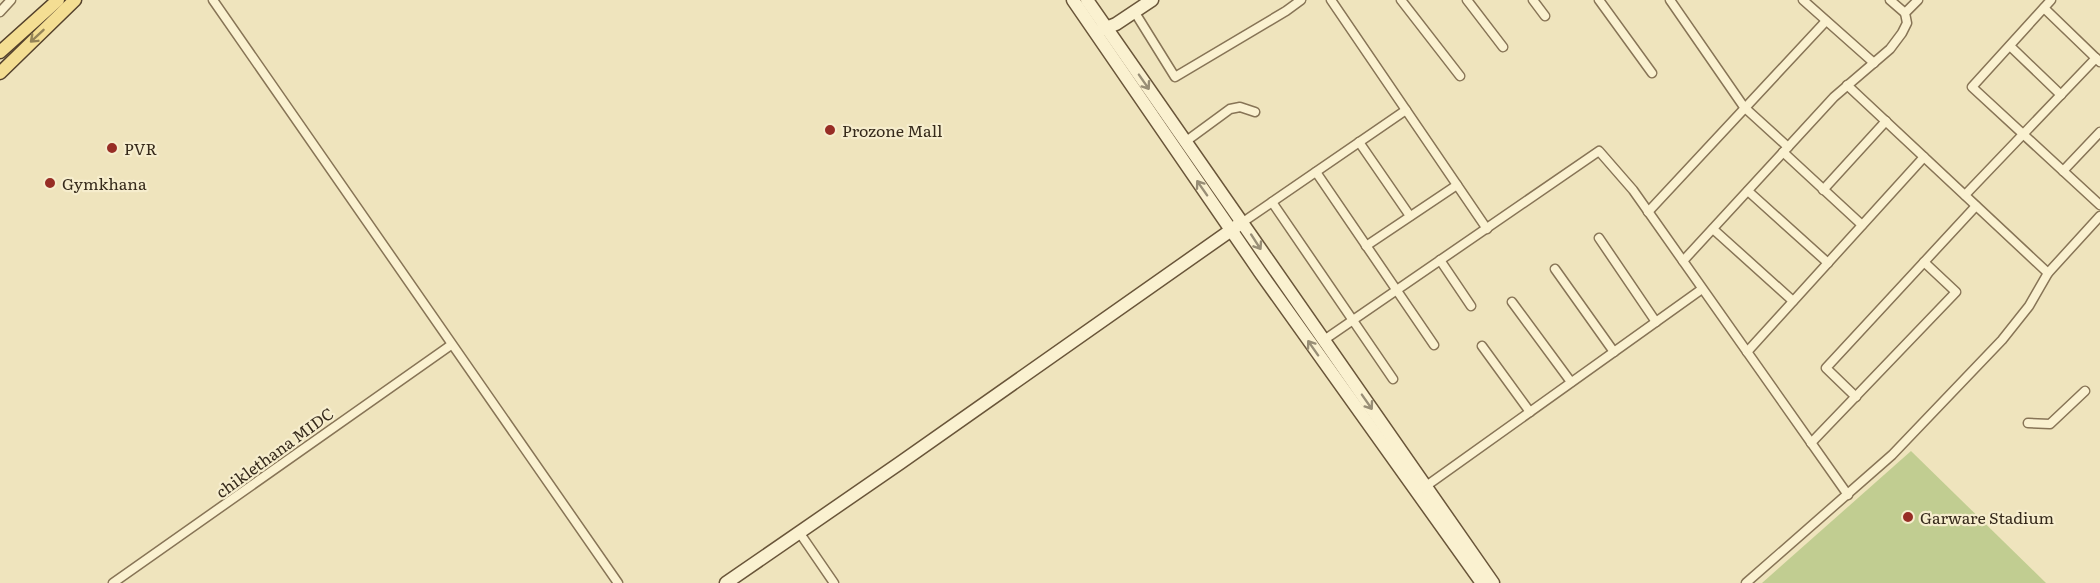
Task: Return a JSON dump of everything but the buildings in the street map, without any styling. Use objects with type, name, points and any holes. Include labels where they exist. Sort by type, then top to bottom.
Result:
[{"type":"main road","points":[[0,52],[68,1]]},
{"type":"main road","points":[[0,73],[68,1]]},
{"type":"street","points":[[0,12],[11,0]]},
{"type":"street","points":[[213,0],[618,583]]},
{"type":"street","points":[[1073,0],[1106,32],[1243,222],[1421,489],[1470,558],[1493,583]]},
{"type":"street","points":[[1087,0],[1231,230],[1336,381],[1421,489]]},
{"type":"street","points":[[1106,32],[1152,0]]},
{"type":"street","points":[[1134,11],[1175,77],[1301,0]]},
{"type":"street","points":[[1331,0],[1487,229]]},
{"type":"street","points":[[1401,0],[1460,76]]},
{"type":"street","points":[[1467,0],[1503,47]]},
{"type":"street","points":[[1533,0],[1545,16]]},
{"type":"street","points":[[1599,0],[1652,73]]},
{"type":"street","points":[[1670,0],[1744,106],[1785,150],[1862,225]]},
{"type":"street","points":[[1803,0],[1874,63]]},
{"type":"street","points":[[1683,261],[1847,85],[1890,49],[1902,33],[1906,22],[1905,13],[1890,0]]},
{"type":"street","points":[[1905,13],[1918,0]]},
{"type":"street","points":[[2051,0],[1972,87],[2100,205]]},
{"type":"street","points":[[1965,195],[2061,94],[2098,60],[2044,8]]},
{"type":"street","points":[[1648,212],[1744,106],[1826,21]]},
{"type":"street","points":[[2010,46],[2061,94]]},
{"type":"street","points":[[1847,85],[2048,273]]},
{"type":"street","points":[[1185,142],[1230,109],[1240,107],[1255,112]]},
{"type":"street","points":[[726,583],[1406,110]]},
{"type":"street","points":[[1824,189],[1886,121]]},
{"type":"street","points":[[2063,171],[2100,132]]},
{"type":"street","points":[[1359,142],[1410,216]]},
{"type":"street","points":[[1323,340],[1599,151],[1633,190],[1848,495]]},
{"type":"street","points":[[1747,352],[1924,157]]},
{"type":"street","points":[[1316,172],[1434,345]]},
{"type":"street","points":[[1366,246],[1457,185]]},
{"type":"street","points":[[1748,190],[1828,263]]},
{"type":"street","points":[[1272,202],[1393,379]]},
{"type":"street","points":[[1856,397],[1826,368],[1976,206]]},
{"type":"street","points":[[1746,583],[1892,455],[2002,340],[2029,306],[2048,273],[2100,216]]},
{"type":"street","points":[[1713,229],[1793,302]]},
{"type":"street","points":[[1599,238],[1656,321]]},
{"type":"street","points":[[1440,260],[1471,306]]},
{"type":"street","points":[[1811,443],[1956,292],[1924,262]]},
{"type":"street","points":[[1555,269],[1614,352]]},
{"type":"street","points":[[1421,489],[1702,289]]},
{"type":"street","points":[[1512,302],[1571,382]]},
{"type":"street","name":"chiklethana MIDC","points":[[113,583],[451,345]]},
{"type":"street","points":[[1482,346],[1530,412]]},
{"type":"street","points":[[2028,423],[2050,424],[2085,391]]},
{"type":"street","points":[[800,532],[834,583]]},
{"type":"street","points":[[1470,558],[1482,583]]},
{"type":"green space","name":"Garware Stadium","points":[[1911,451],[2046,583],[1762,583]]},
{"type":"place","name":"Prozone Mall","points":[[830,130]]},
{"type":"place","name":"PVR","points":[[112,148]]},
{"type":"place","name":"Gymkhana","points":[[50,183]]},
{"type":"place","name":"Garware Stadium","points":[[1908,517]]}]
